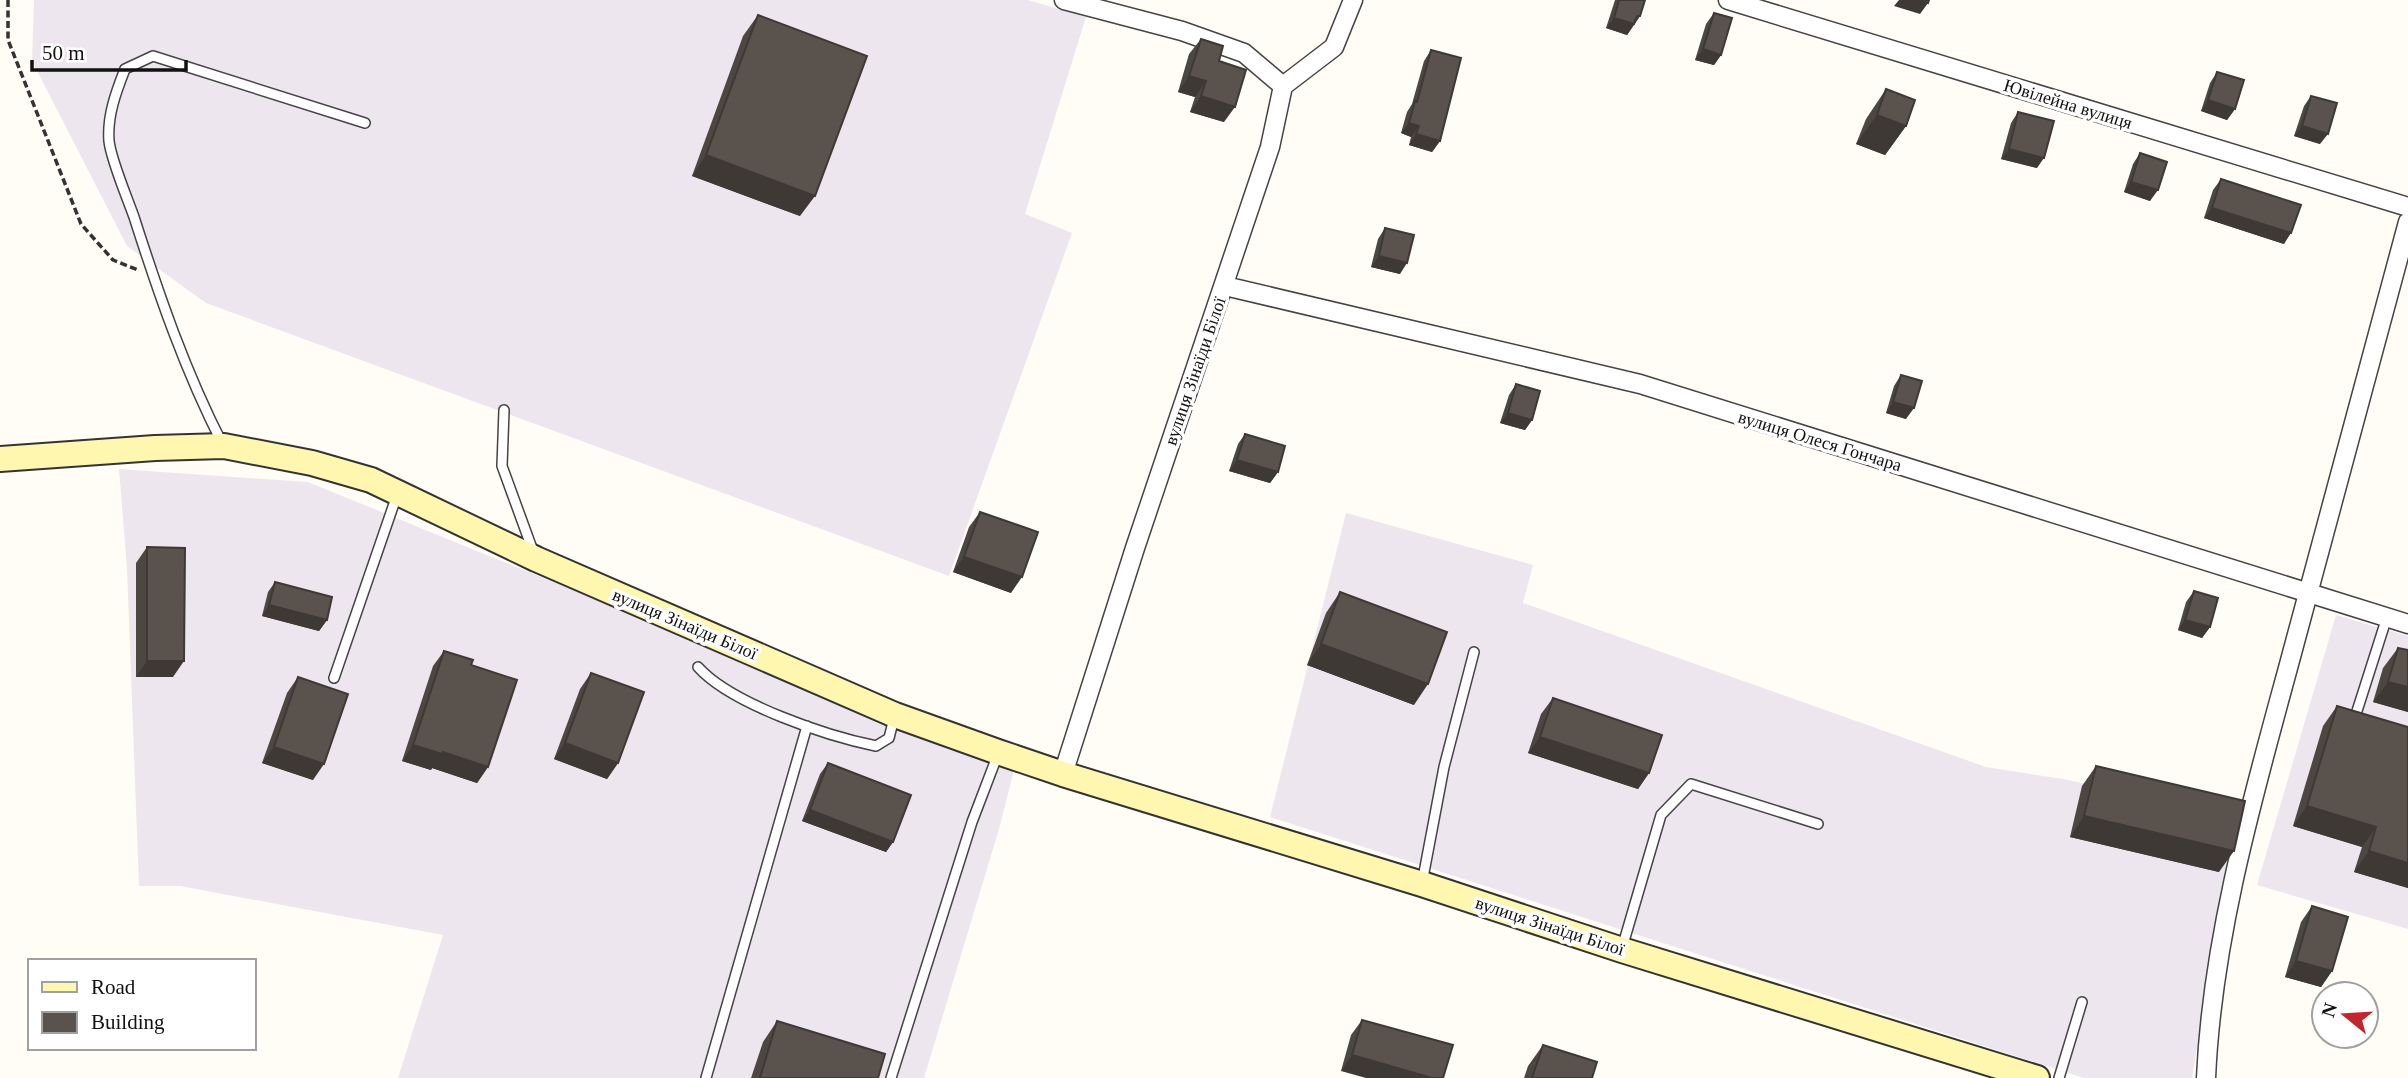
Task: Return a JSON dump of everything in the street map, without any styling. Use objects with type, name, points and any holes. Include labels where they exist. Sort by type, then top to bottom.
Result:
[{"type":"street","points":[[1064,0],[1182,31],[1244,53],[1283,86],[1334,47],[1353,0]]},
{"type":"street","name":"Ювілейна вулиця","points":[[1728,0],[2408,207]]},
{"type":"street","name":"вулиця Зінаїди Білої","points":[[1063,774],[1135,548],[1270,147],[1283,86]]},
{"type":"street","points":[[2207,1078],[2208,1049],[2221,955],[2239,860],[2408,222]]},
{"type":"street","name":"вулиця Олеся Гончара","points":[[1225,286],[1640,384],[2408,624]]},
{"type":"street","name":"вулиця Зінаїди Білої","points":[[0,459],[224,446],[312,463],[371,480],[536,559],[895,715],[998,752],[1422,884],[1622,950],[2037,1078]]},
{"type":"lane","points":[[224,446],[202,404],[152,276],[109,142],[112,103],[125,69],[153,56],[365,123]]},
{"type":"lane","points":[[503,410],[502,466],[536,559]]},
{"type":"lane","points":[[334,678],[397,493]]},
{"type":"lane","points":[[2357,711],[2387,617]]},
{"type":"lane","points":[[1422,884],[1444,767],[1474,652]]},
{"type":"lane","points":[[698,667],[706,676],[737,696],[839,739],[876,746],[889,738],[895,715]]},
{"type":"lane","points":[[706,1078],[807,726]]},
{"type":"lane","points":[[891,1078],[968,834],[998,752]]},
{"type":"lane","points":[[1622,950],[1661,815],[1691,784],[1818,824]]},
{"type":"lane","points":[[2059,1078],[2082,1002]]},
{"type":"path","points":[[8,0],[8,40],[81,223],[113,260],[152,276]]},
{"type":"shaded area","points":[[34,0],[1028,0],[1086,17],[1025,214],[1072,233],[949,576],[206,303],[127,246],[32,61]]},
{"type":"shaded area","points":[[119,469],[308,482],[1014,770],[999,829],[924,1078],[398,1078],[443,935],[180,886],[139,886],[127,568]]},
{"type":"shaded area","points":[[1346,513],[1533,565],[1523,603],[1986,767],[2063,779],[2242,817],[2192,1078],[2084,1078],[1270,817]]},
{"type":"shaded area","points":[[2336,615],[2408,636],[2408,929],[2257,885]]},
{"type":"building","points":[[1619,0],[1645,0],[1640,16],[1637,16],[1634,24],[1614,18]]},
{"type":"building","points":[[1714,13],[1732,18],[1721,55],[1703,49]]},
{"type":"building","points":[[758,15],[867,56],[815,196],[706,155]]},
{"type":"building","points":[[1201,39],[1223,46],[1219,61],[1246,70],[1235,107],[1201,96],[1206,81],[1189,76]]},
{"type":"building","points":[[1431,50],[1461,58],[1440,141],[1416,134],[1419,126],[1409,123]]},
{"type":"building","points":[[2217,72],[2244,80],[2235,109],[2208,100]]},
{"type":"building","points":[[1886,89],[1915,100],[1906,126],[1877,115]]},
{"type":"building","points":[[2311,96],[2337,103],[2328,134],[2302,126]]},
{"type":"building","points":[[2018,112],[2054,121],[2044,158],[2009,149]]},
{"type":"building","points":[[2140,153],[2167,162],[2158,190],[2131,182]]},
{"type":"building","points":[[2221,179],[2301,205],[2291,233],[2212,208]]},
{"type":"building","points":[[1385,228],[1414,235],[1407,263],[1379,256]]},
{"type":"building","points":[[1901,375],[1922,381],[1914,408],[1893,402]]},
{"type":"building","points":[[1516,384],[1540,391],[1532,420],[1508,413]]},
{"type":"building","points":[[1245,434],[1285,446],[1278,472],[1237,460]]},
{"type":"building","points":[[980,512],[1038,532],[1022,577],[964,557]]},
{"type":"building","points":[[147,547],[185,548],[184,661],[147,661]]},
{"type":"building","points":[[275,582],[332,597],[327,620],[269,605]]},
{"type":"building","points":[[2194,591],[2218,598],[2210,627],[2185,620]]},
{"type":"building","points":[[1340,592],[1447,632],[1428,684],[1321,644]]},
{"type":"building","points":[[2398,648],[2408,650],[2408,687],[2388,682]]},
{"type":"building","points":[[444,651],[473,660],[471,665],[517,680],[488,767],[413,745]]},
{"type":"building","points":[[591,673],[644,692],[618,763],[565,743]]},
{"type":"building","points":[[298,677],[348,694],[324,764],[274,747]]},
{"type":"building","points":[[1553,698],[1662,735],[1649,773],[1540,737]]},
{"type":"building","points":[[2337,706],[2408,727],[2408,863],[2369,851],[2376,827],[2307,806]]},
{"type":"building","points":[[828,763],[911,795],[893,842],[810,810]]},
{"type":"building","points":[[2096,766],[2245,801],[2234,851],[2084,816]]},
{"type":"building","points":[[2312,906],[2348,917],[2332,971],[2296,961]]},
{"type":"building","points":[[1362,1020],[1453,1045],[1443,1078],[1432,1078],[1352,1055]]},
{"type":"building","points":[[777,1021],[885,1054],[878,1078],[760,1078]]},
{"type":"building","points":[[1543,1045],[1597,1062],[1592,1078],[1532,1078]]}]
